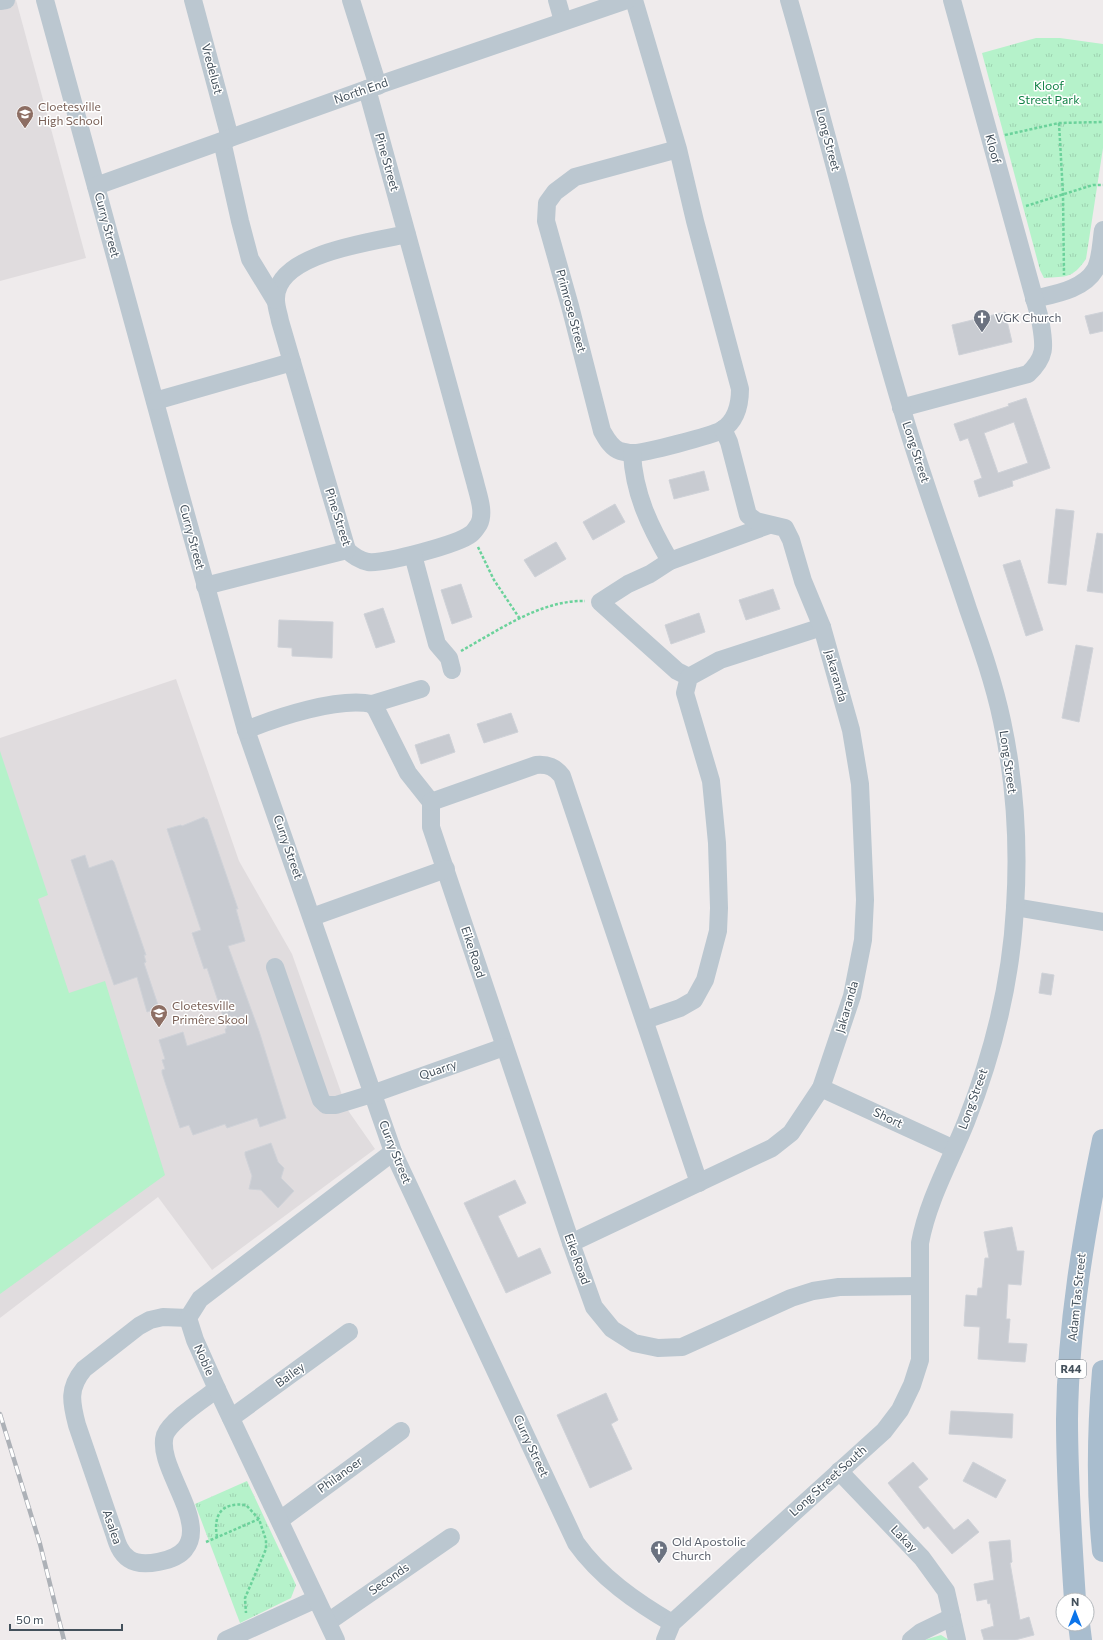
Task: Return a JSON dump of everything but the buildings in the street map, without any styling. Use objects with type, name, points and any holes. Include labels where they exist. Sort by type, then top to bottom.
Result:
[{"type":"main road","name":"Adam Tas Street","points":[[1075,1592],[1069,1512],[1067,1418],[1073,1328],[1080,1261],[1103,1140]]},
{"type":"main road","name":"R44","points":[[1103,1371],[1100,1405],[1100,1518],[1103,1551]]},
{"type":"street","points":[[0,1],[6,0]]},
{"type":"street","name":"Curry Street","points":[[45,0],[205,586],[246,730],[312,917],[392,1152],[576,1543],[588,1560],[610,1581],[672,1623]]},
{"type":"street","name":"Vredelust","points":[[193,0],[226,140],[240,221],[250,259],[276,300]]},
{"type":"street","name":"Pine Street","points":[[276,300],[292,362],[347,550],[356,558],[368,562],[380,562],[413,555],[471,534],[479,524],[481,508],[407,234],[351,0]]},
{"type":"street","points":[[558,0],[564,21]]},
{"type":"street","name":"North End","points":[[96,186],[372,88],[627,0]]},
{"type":"street","points":[[634,0],[678,149],[695,221],[740,389],[740,401],[736,415],[723,429],[729,442],[748,515],[756,522],[769,525]]},
{"type":"street","name":"Long Street","points":[[789,0],[901,408],[990,673],[1002,722],[1010,773],[1016,836],[1015,908],[1003,999],[991,1049],[972,1106],[930,1204],[923,1225],[920,1243],[920,1286]]},
{"type":"street","name":"Kloof","points":[[901,408],[1028,374],[1039,364],[1044,353],[1040,319],[952,0]]},
{"type":"street","name":"Primrose Street","points":[[678,149],[576,177],[554,192],[547,203],[546,221],[570,306],[602,431],[609,443],[618,450],[632,453],[650,450],[723,429]]},
{"type":"street","points":[[1034,298],[1080,285],[1095,269],[1103,230]]},
{"type":"street","points":[[276,300],[282,279],[304,260],[333,251],[407,234]]},
{"type":"street","points":[[155,401],[292,362]]},
{"type":"street","points":[[632,453],[633,468],[650,525],[670,561]]},
{"type":"street","points":[[689,677],[677,671],[600,602],[628,584],[656,571],[670,561],[769,525]]},
{"type":"street","name":"Jakaranda","points":[[571,1243],[772,1148],[785,1140],[796,1127],[821,1088],[852,996],[863,940],[865,900],[860,784],[851,730],[822,627],[803,581],[788,534],[785,528],[779,525],[769,525]]},
{"type":"street","points":[[205,586],[347,550]]},
{"type":"street","points":[[413,555],[437,644],[450,664]]},
{"type":"street","points":[[645,1020],[680,1008],[694,1000],[705,980],[718,931],[719,908],[717,842],[711,781],[685,693],[689,677],[720,660],[822,627]]},
{"type":"street","points":[[246,730],[270,720],[299,712],[344,705],[364,703],[372,704],[421,689]]},
{"type":"street","points":[[372,704],[376,709],[408,773],[431,802],[527,767],[543,765],[557,770],[567,788],[699,1183]]},
{"type":"street","name":"Eike Road","points":[[431,802],[431,827],[571,1243],[594,1307],[612,1329],[634,1343],[658,1348],[682,1347],[792,1298],[814,1291],[839,1287],[920,1286]]},
{"type":"street","points":[[312,917],[446,869]]},
{"type":"street","points":[[1015,908],[1103,922]]},
{"type":"street","name":"Quarry","points":[[275,967],[322,1103],[326,1105],[336,1105],[372,1094],[504,1047]]},
{"type":"street","name":"Short","points":[[821,1088],[954,1149]]},
{"type":"street","points":[[188,1318],[200,1299],[392,1152]]},
{"type":"street","name":"Long Street South","points":[[665,1640],[672,1623],[884,1431],[900,1410],[912,1385],[920,1360],[920,1286]]},
{"type":"street","name":"Asalea","points":[[188,1318],[163,1317],[139,1326],[84,1369],[77,1377],[72,1388],[72,1408],[120,1550],[134,1562],[153,1563],[180,1554],[189,1543],[191,1533],[188,1510],[168,1465],[164,1444],[166,1434],[173,1425],[217,1389]]},
{"type":"street","name":"Noble","points":[[188,1318],[195,1340],[231,1418],[273,1517],[336,1640]]},
{"type":"street","name":"Bailey","points":[[231,1418],[349,1332]]},
{"type":"street","name":"Philanoer","points":[[273,1517],[401,1431]]},
{"type":"street","name":"Lakay","points":[[839,1471],[922,1558],[946,1591],[957,1640]]},
{"type":"street","name":"Seconds","points":[[328,1622],[451,1536]]},
{"type":"street","points":[[230,1639],[316,1599]]},
{"type":"street","points":[[911,1640],[920,1632],[952,1617]]},
{"type":"path","points":[[990,138],[1059,123],[1103,122]]},
{"type":"path","points":[[1059,123],[1063,194],[1064,281],[1066,290]]},
{"type":"path","points":[[1010,212],[1093,185],[1103,185]]},
{"type":"path","points":[[471,534],[494,580],[520,618]]},
{"type":"path","points":[[450,664],[520,618],[560,604],[578,601],[600,602]]},
{"type":"path","points":[[217,1537],[216,1519],[221,1511],[228,1505],[246,1505],[259,1519],[266,1540],[266,1549],[245,1598],[245,1609],[248,1619],[254,1627]]},
{"type":"path","points":[[203,1543],[259,1519],[273,1517]]},
{"type":"shaded area","name":"Cloetesville High School","points":[[0,0],[16,0],[86,258],[0,281]]},
{"type":"shaded area","name":"Cloetesville Primêre Skool","points":[[176,679],[239,861],[292,954],[347,1109],[375,1149],[212,1270],[158,1197],[0,1318],[0,738]]},
{"type":"green space","name":"Kloof Street Park","points":[[1036,38],[1060,38],[1103,44],[1103,148],[1086,259],[1073,273],[1064,276],[1044,278],[1040,270],[982,53]]},
{"type":"green space","points":[[0,751],[48,895],[38,899],[69,993],[105,981],[165,1175],[0,1294]]},
{"type":"green space","points":[[247,1481],[296,1585],[291,1598],[240,1623],[195,1504]]},
{"type":"green space","points":[[941,1635],[949,1640],[924,1640]]},
{"type":"railway","points":[[0,1414],[40,1544],[64,1640]]},
{"type":"place","name":"Cloetesville High School","points":[[25,129]]},
{"type":"place","name":"VGK Church","points":[[982,333]]},
{"type":"place","name":"Cloetesville Primêre Skool","points":[[159,1028]]},
{"type":"place","name":"Old Apostolic Church","points":[[659,1564]]}]
